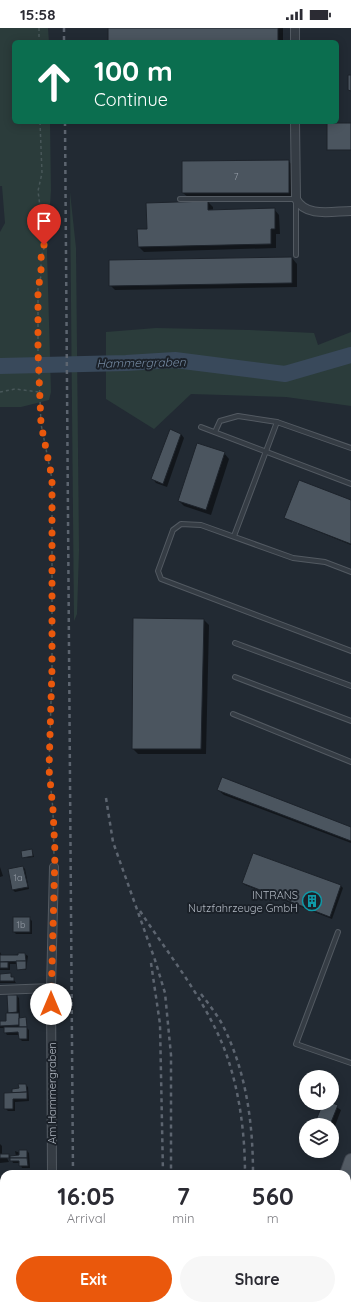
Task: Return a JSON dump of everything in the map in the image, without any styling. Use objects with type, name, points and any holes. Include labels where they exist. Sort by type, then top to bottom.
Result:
[{"type":"main road","points":[[347,1170],[351,1160]]},
{"type":"street","points":[[295,28],[295,40]]},
{"type":"street","points":[[295,124],[296,199],[299,205],[311,212],[351,211]]},
{"type":"street","name":"Am Hammergraben","points":[[52,1170],[51,988],[54,867]]},
{"type":"street","points":[[0,990],[51,988]]},
{"type":"lane","points":[[180,199],[296,199],[296,255]]},
{"type":"lane","points":[[215,432],[220,421],[238,416],[277,422],[351,448]]},
{"type":"lane","points":[[234,536],[277,422]]},
{"type":"lane","points":[[201,427],[266,453],[351,484]]},
{"type":"lane","points":[[351,572],[325,562],[293,558],[201,525],[181,524],[173,530],[158,571],[161,579],[351,651]]},
{"type":"lane","points":[[235,643],[351,686]]},
{"type":"lane","points":[[235,677],[351,721]]},
{"type":"lane","points":[[233,714],[351,762]]},
{"type":"lane","points":[[338,932],[296,1044],[351,1063]]},
{"type":"path","points":[[39,28],[39,40]]},
{"type":"path","points":[[40,124],[42,173],[38,191],[44,245],[41,258],[41,276],[38,287],[38,352],[41,424],[52,478],[52,668],[49,769],[53,810],[54,867]]},
{"type":"path","points":[[0,392],[16,389],[39,392]]},
{"type":"shaded area","points":[[0,28],[48,28],[49,40],[12,40],[12,124],[50,124],[51,190],[47,252],[51,392],[49,400],[21,407],[0,407],[0,232],[5,223],[2,186],[0,186]]},
{"type":"shaded area","points":[[70,192],[76,248],[79,550],[77,614],[74,621]]},
{"type":"shaded area","points":[[156,328],[314,333],[318,345],[351,332],[351,406],[286,397],[191,394],[154,429],[106,399],[106,332]]},
{"type":"building","points":[[108,28],[278,28],[278,40],[108,40]]},
{"type":"building","points":[[348,75],[351,75],[351,91],[348,90]]},
{"type":"building","points":[[351,123],[351,150],[327,150],[327,124]]},
{"type":"building","points":[[289,160],[289,193],[182,193],[182,161]]},
{"type":"building","points":[[208,201],[208,210],[275,208],[275,229],[271,229],[271,244],[138,247],[137,229],[147,229],[146,203]]},
{"type":"building","points":[[292,257],[292,283],[109,286],[109,260]]},
{"type":"building","points":[[170,429],[181,434],[163,484],[151,479]]},
{"type":"building","points":[[197,443],[225,452],[206,510],[178,501]]},
{"type":"building","points":[[299,480],[351,500],[351,544],[284,518]]},
{"type":"building","points":[[133,618],[204,619],[201,749],[132,749]]},
{"type":"building","points":[[222,777],[351,827],[351,841],[217,790]]},
{"type":"building","points":[[32,849],[33,856],[22,858],[21,851]]},
{"type":"building","name":"INTRANS Nutzfahrzeuge GmbH","points":[[253,853],[341,885],[330,917],[242,883]]},
{"type":"building","points":[[23,866],[28,887],[12,890],[8,869]]},
{"type":"building","points":[[13,917],[30,917],[30,932],[13,932]]},
{"type":"building","points":[[18,953],[25,953],[26,961],[0,962],[0,955],[18,955]]},
{"type":"building","points":[[16,961],[26,961],[26,969],[17,970]]},
{"type":"building","points":[[0,962],[8,962],[8,968],[0,968]]},
{"type":"building","points":[[11,973],[11,977],[14,977],[14,981],[0,981],[0,974]]},
{"type":"building","points":[[7,995],[17,995],[17,1012],[8,1013]]},
{"type":"building","points":[[6,1013],[19,1013],[19,1025],[0,1026],[0,1021],[6,1021]]},
{"type":"building","points":[[26,1017],[27,1027],[19,1027],[19,1018]]},
{"type":"building","points":[[4,1027],[27,1027],[27,1039],[19,1039],[18,1032],[4,1033]]},
{"type":"building","points":[[18,1084],[26,1084],[27,1092],[12,1093],[12,1089],[19,1088]]},
{"type":"building","points":[[27,1092],[27,1099],[13,1099],[13,1109],[4,1109],[4,1093]]},
{"type":"building","points":[[320,1110],[336,1110],[333,1118],[317,1118]]},
{"type":"building","points":[[19,1150],[27,1150],[27,1158],[10,1158],[10,1156],[19,1155]]},
{"type":"building","points":[[0,1154],[9,1154],[9,1158],[0,1158]]},
{"type":"building","points":[[10,1158],[27,1158],[28,1166],[19,1166],[19,1161],[10,1161]]},
{"type":"waterway","name":"Hammergraben","points":[[0,366],[126,363],[175,360],[285,374],[351,355]]},
{"type":"railway","points":[[64,28],[64,40]]},
{"type":"railway","points":[[65,124],[73,1170]]},
{"type":"railway","points":[[106,798],[113,842],[155,960],[165,993],[171,1055],[171,1170]]},
{"type":"railway","points":[[140,911],[196,994],[207,1012],[224,1048],[234,1078],[240,1110],[244,1142],[245,1170]]},
{"type":"railway","points":[[151,963],[160,1024],[163,1170]]},
{"type":"railway","points":[[201,994],[221,1022],[237,1058],[246,1096],[252,1135],[253,1170]]},
{"type":"place","name":"INTRANS Nutzfahrzeuge GmbH","points":[[312,901]]},
{"type":"route","points":[[44,245],[41,258],[41,276],[38,287],[38,352],[41,424],[52,478],[52,668],[49,769],[55,853],[51,1004]]}]
